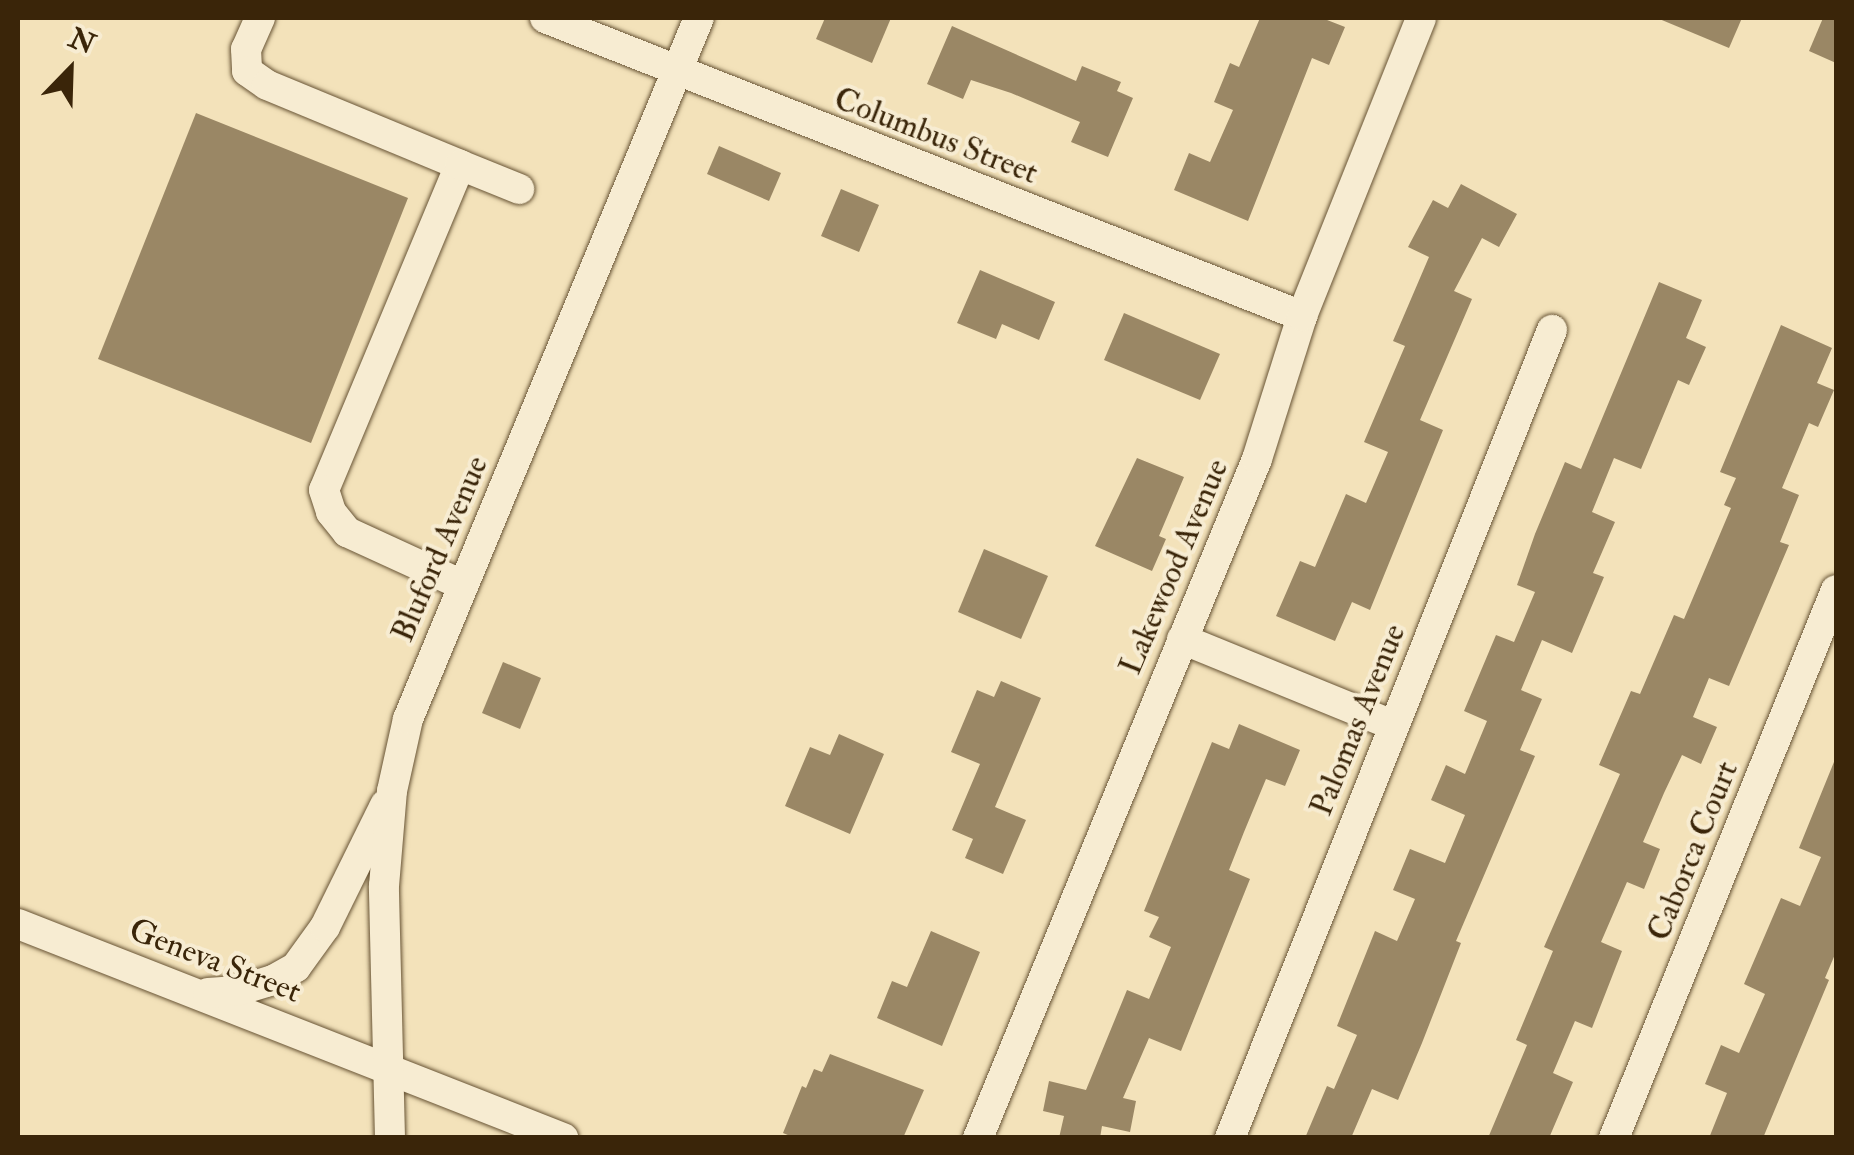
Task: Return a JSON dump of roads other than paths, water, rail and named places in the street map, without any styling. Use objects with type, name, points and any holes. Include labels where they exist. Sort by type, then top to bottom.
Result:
[{"type":"street","points":[[260,18],[246,49],[248,71],[257,78],[519,189]]},
{"type":"street","name":"Columbus Street","points":[[546,18],[676,73],[1302,316]]},
{"type":"street","name":"Bluford Avenue","points":[[390,1138],[384,886],[392,791],[408,719],[699,18]]},
{"type":"street","name":"Lakewood Avenue","points":[[978,1138],[1258,459],[1302,316],[1421,18]]},
{"type":"street","points":[[460,165],[324,490],[331,512],[347,532],[463,585]]},
{"type":"street","name":"Palomas Avenue","points":[[1230,1138],[1552,330]]},
{"type":"street","name":"Caborca Court","points":[[1614,1138],[1836,590]]},
{"type":"street","points":[[1182,639],[1393,725]]},
{"type":"street","points":[[205,994],[237,991],[296,967],[326,928],[392,791]]},
{"type":"street","name":"Geneva Street","points":[[18,924],[386,1065],[545,1134]]}]
